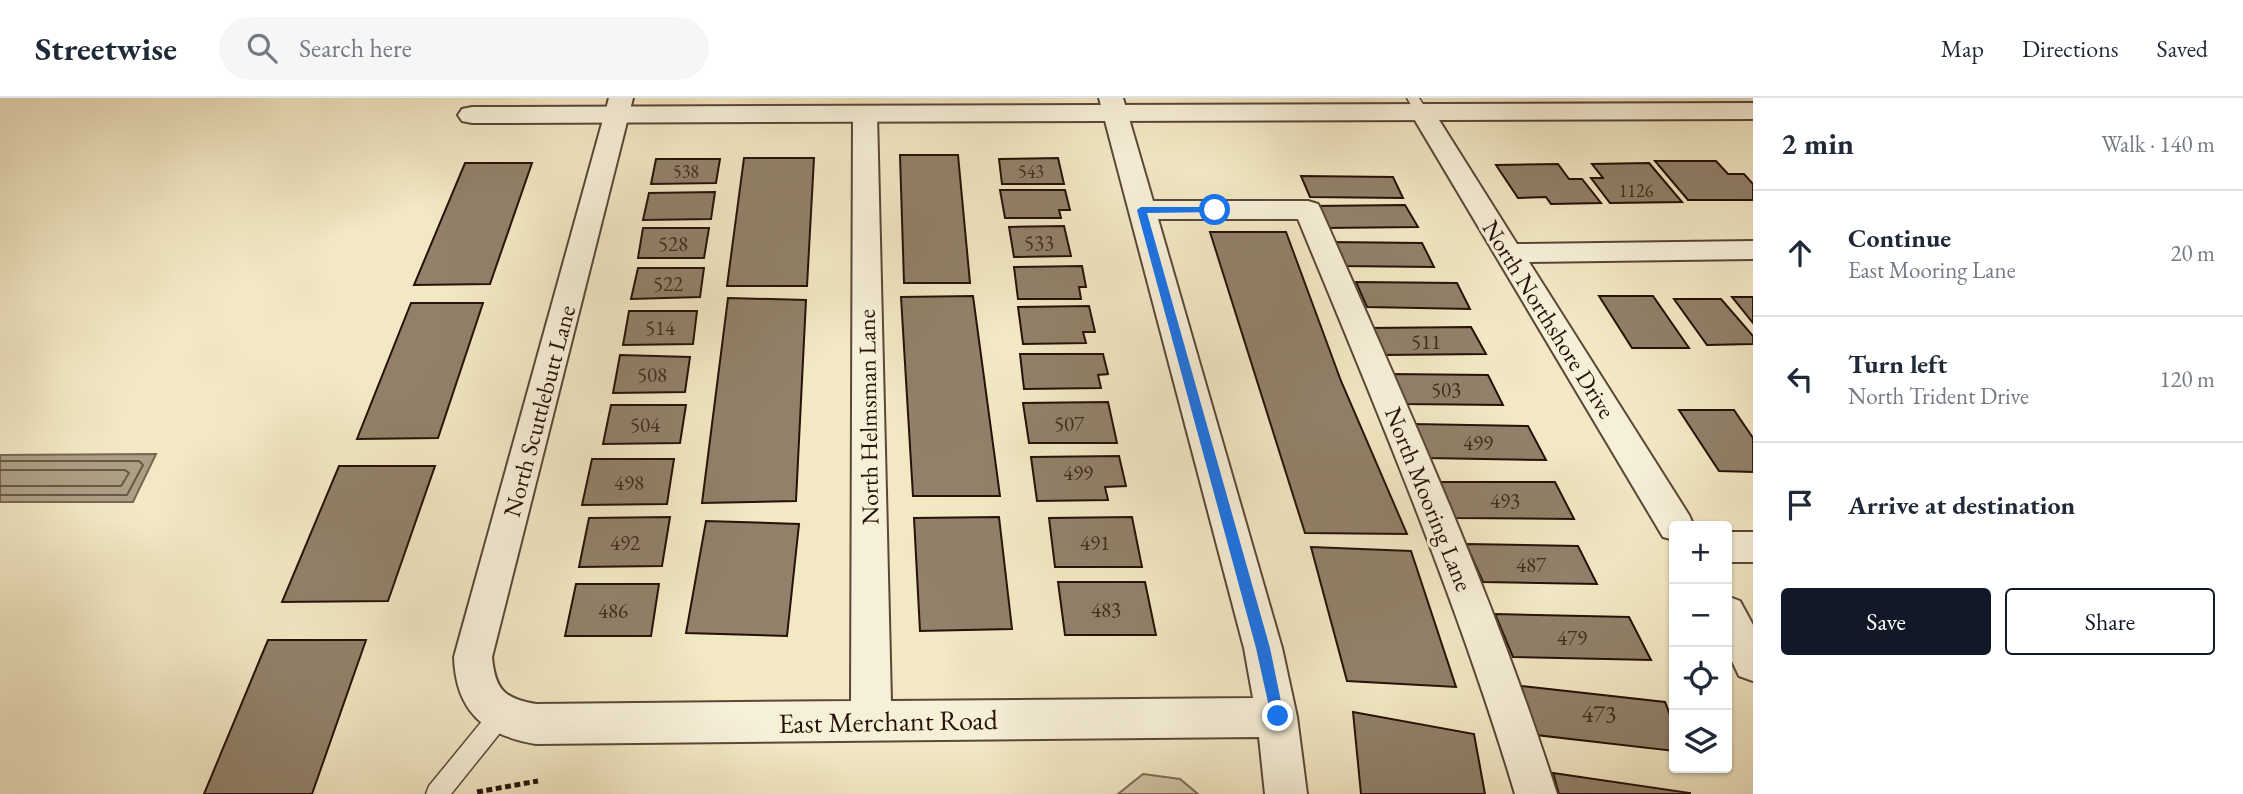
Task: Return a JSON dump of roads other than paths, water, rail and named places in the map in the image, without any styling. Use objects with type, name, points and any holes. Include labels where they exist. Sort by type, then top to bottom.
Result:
[{"type":"street","points":[[472,115],[619,106],[865,114],[1113,106],[1418,105],[1753,111]]},
{"type":"street","name":"North Northshore Drive","points":[[1418,105],[1673,521]]},
{"type":"street","name":"North Scuttlebutt Lane","points":[[500,716],[478,692],[473,675],[473,657],[619,106]]},
{"type":"street","points":[[1113,106],[1263,648],[1278,716],[1286,794]]},
{"type":"street","name":"North Helmsman Lane","points":[[865,114],[871,721]]},
{"type":"street","name":"North Mooring Lane","points":[[1141,210],[1308,210],[1482,628],[1536,794]]},
{"type":"street","points":[[1508,253],[1753,250]]},
{"type":"street","points":[[1732,547],[1753,547]]},
{"type":"street","points":[[1732,623],[1753,663]]},
{"type":"street","name":"East Merchant Road","points":[[500,716],[517,722],[536,724],[1278,716]]},
{"type":"lane","points":[[437,794],[500,716]]},
{"type":"water","points":[[156,454],[133,502],[0,502],[0,455]]}]
